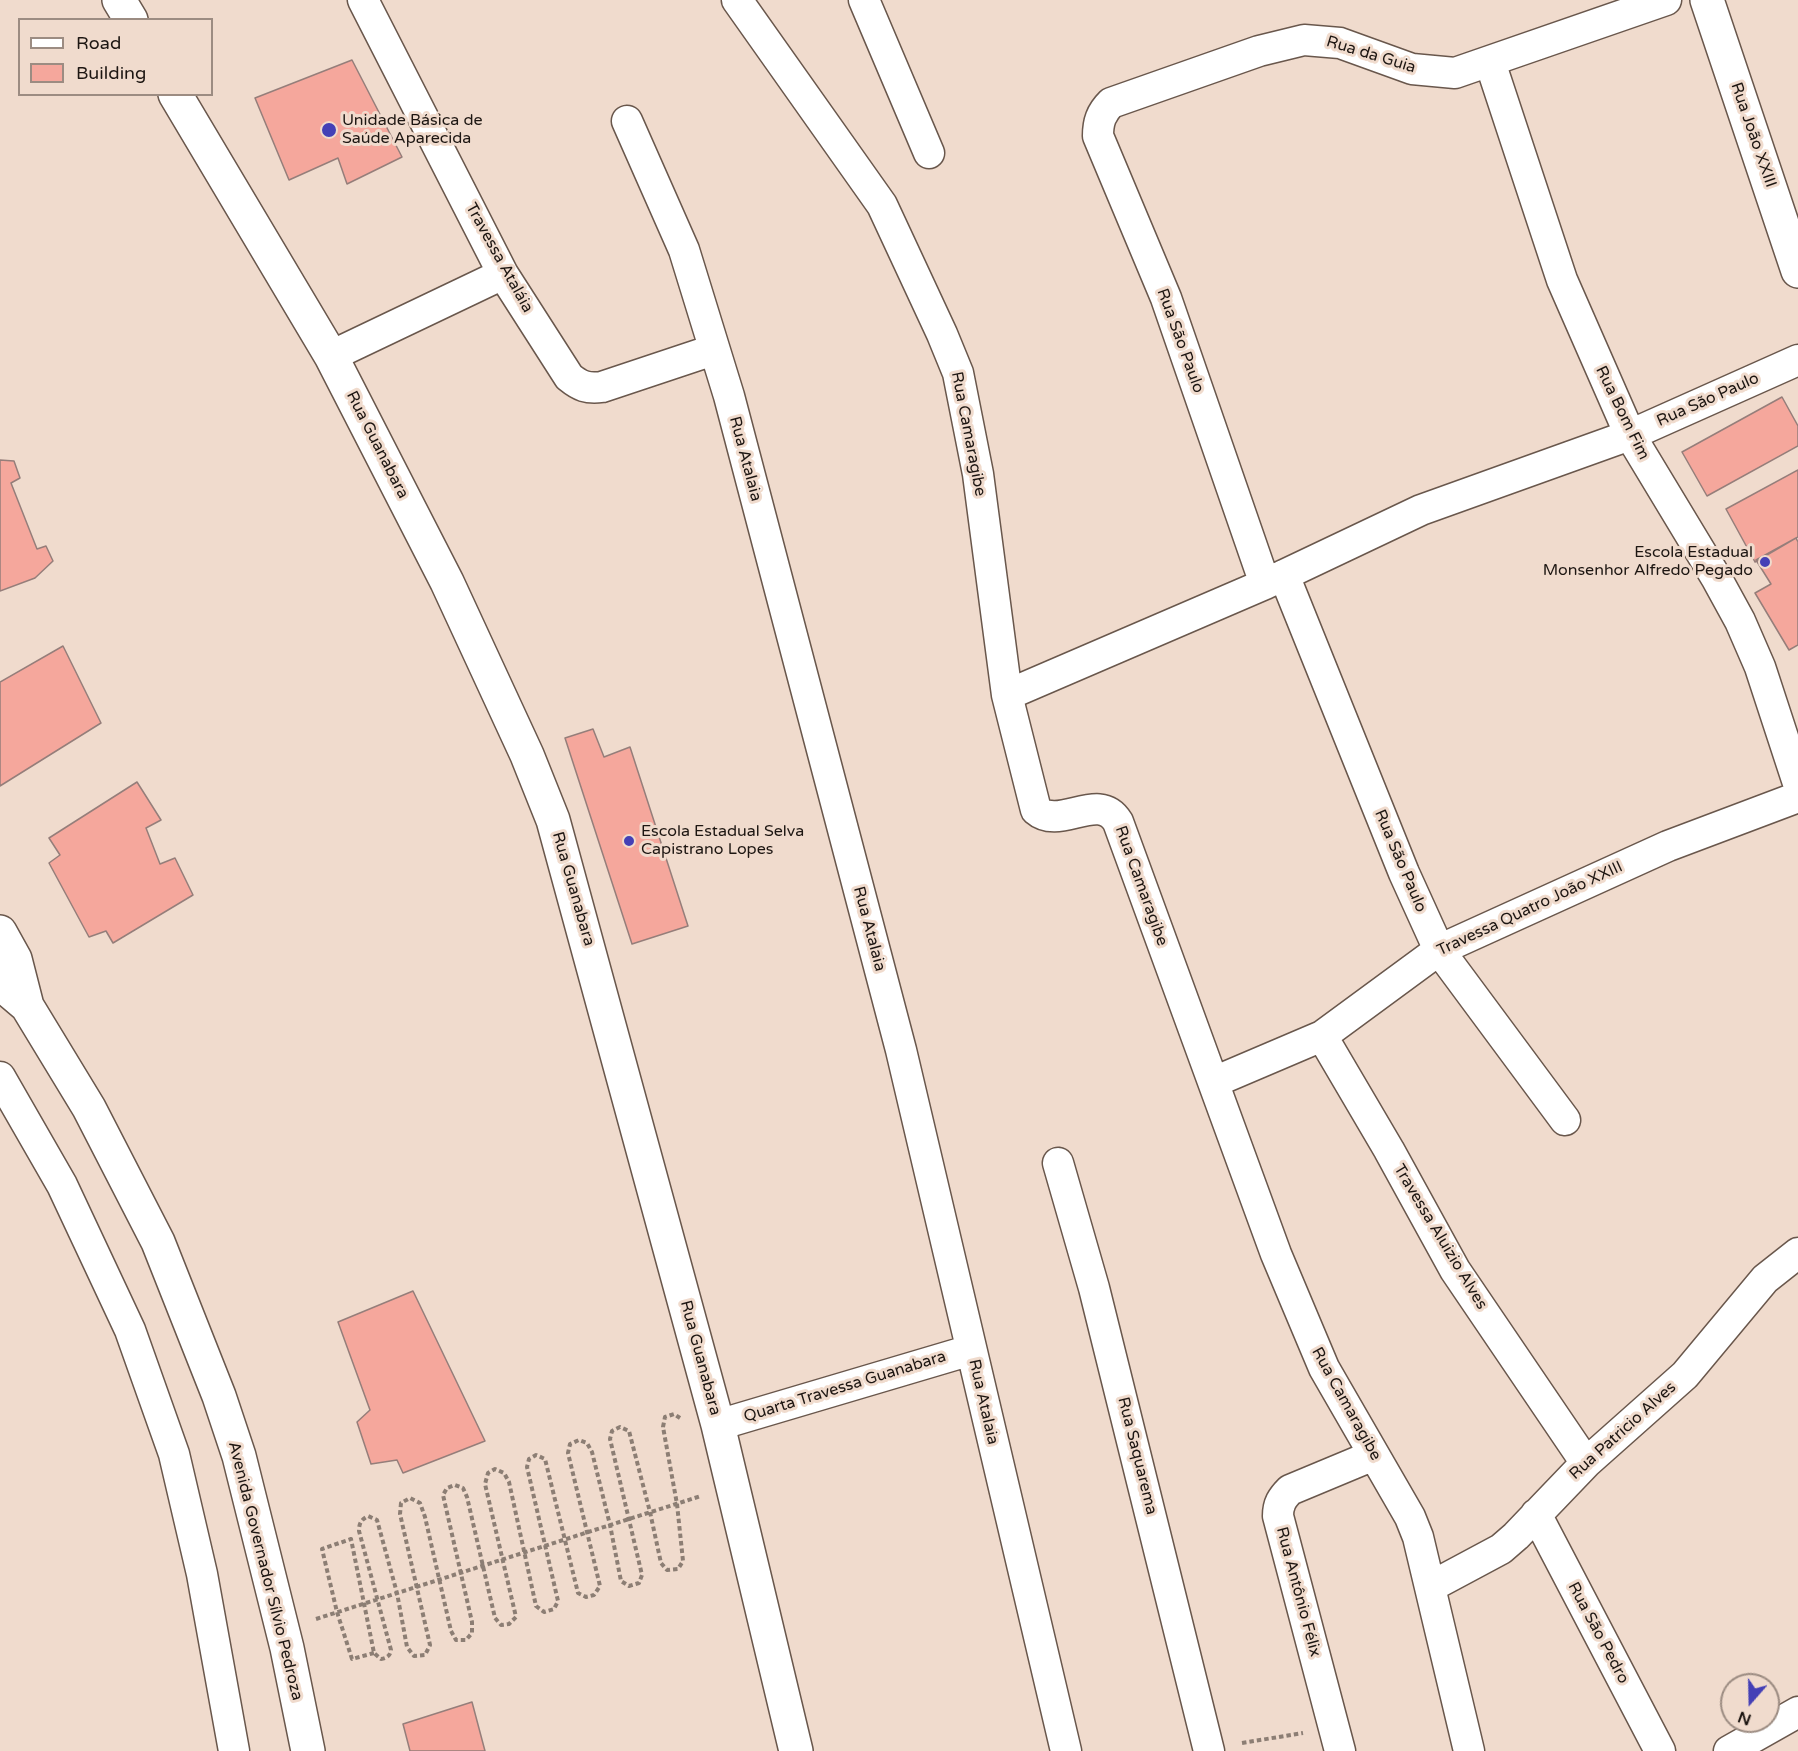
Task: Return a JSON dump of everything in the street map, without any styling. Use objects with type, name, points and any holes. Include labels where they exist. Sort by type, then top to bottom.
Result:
[{"type":"street","points":[[119,0],[129,18]]},
{"type":"street","name":"Travessa Ataláia","points":[[363,0],[503,274],[569,376],[582,387],[602,387],[713,350]]},
{"type":"street","name":"Rua Camaragibe","points":[[737,0],[882,205],[942,334],[958,373],[978,474],[1007,695],[1036,810],[1047,816],[1101,809],[1111,813],[1118,822],[1276,1254],[1314,1347],[1410,1517],[1418,1537],[1469,1751]]},
{"type":"street","points":[[864,0],[928,153]]},
{"type":"street","name":"Rua da Guia","points":[[1111,103],[1259,51],[1304,40],[1340,43],[1412,69],[1455,73],[1666,0]]},
{"type":"street","name":"Rua João XXIII","points":[[1707,0],[1798,271]]},
{"type":"street","name":"Rua Bom Fim","points":[[1490,62],[1562,280],[1630,435],[1740,621],[1760,667],[1798,783]]},
{"type":"street","name":"Rua Guanabara","points":[[176,96],[331,356],[447,582],[527,754],[553,820],[718,1425],[796,1751]]},
{"type":"street","name":"Rua São Paulo","points":[[1111,103],[1103,111],[1098,136],[1166,298],[1275,579],[1438,950],[1565,1120]]},
{"type":"street","name":"Rua Atalaia","points":[[627,121],[684,250],[729,396],[901,1050],[1066,1751]]},
{"type":"street","points":[[331,356],[503,274]]},
{"type":"street","name":"Rua São Paulo","points":[[1007,695],[1275,579],[1420,510],[1630,435],[1798,360]]},
{"type":"street","name":"Travessa Quatro João XXIII","points":[[1214,1082],[1322,1035],[1438,950],[1668,846],[1798,797]]},
{"type":"street","points":[[0,932],[15,959],[27,1006]]},
{"type":"street","points":[[0,983],[27,1006]]},
{"type":"street","name":"Avenida Governador Sílvio Pedroza","points":[[27,1006],[89,1107],[158,1242],[219,1396],[239,1456],[282,1629],[308,1751]]},
{"type":"street","name":"Travessa Aluizio Alves","points":[[1322,1035],[1455,1270],[1586,1463]]},
{"type":"street","points":[[0,1077],[62,1185],[130,1330],[174,1454],[202,1574],[234,1751]]},
{"type":"street","name":"Rua Saquarema","points":[[1058,1163],[1094,1288],[1209,1750]]},
{"type":"street","name":"Rua Patricio Alves","points":[[1430,1587],[1501,1549],[1586,1463],[1685,1375],[1765,1279],[1798,1253]]},
{"type":"street","name":"Quarta Travessa Guanabara","points":[[718,1425],[971,1350]]},
{"type":"street","name":"Rua Antônio Félix","points":[[1337,1740],[1278,1516],[1278,1508],[1281,1500],[1290,1490],[1374,1455]]},
{"type":"street","name":"Rua São Pedro","points":[[1536,1514],[1660,1751]]},
{"type":"street","points":[[1729,1751],[1798,1713]]},
{"type":"path","points":[[374,1653],[352,1659],[337,1612],[322,1549],[351,1539],[362,1604],[374,1653],[381,1659],[386,1659],[391,1650],[359,1531],[361,1521],[368,1516],[374,1517],[380,1524],[397,1593],[407,1647],[414,1656],[425,1655],[430,1645],[400,1514],[401,1503],[410,1498],[420,1503],[451,1631],[456,1640],[466,1640],[471,1633],[472,1622],[443,1495],[447,1488],[455,1485],[463,1488],[495,1618],[501,1624],[509,1624],[516,1617],[485,1484],[488,1473],[495,1469],[504,1473],[509,1482],[536,1606],[544,1612],[554,1609],[558,1600],[527,1467],[529,1458],[536,1455],[545,1459],[578,1593],[585,1597],[594,1595],[600,1586],[568,1453],[570,1443],[579,1440],[587,1443],[592,1452],[621,1581],[629,1586],[639,1583],[642,1575],[610,1439],[612,1431],[621,1427],[629,1431],[661,1563],[667,1570],[678,1569],[683,1560],[677,1504],[663,1428],[665,1417],[674,1414],[681,1419]]},
{"type":"path","points":[[696,1486],[699,1497]]},
{"type":"path","points":[[282,1629],[733,1486]]},
{"type":"path","points":[[1209,1750],[1337,1740]]},
{"type":"building","name":"Unidade Básica de Saúde Aparecida","points":[[352,60],[402,157],[347,184],[338,158],[289,180],[255,98]]},
{"type":"building","points":[[1782,397],[1798,426],[1798,446],[1707,496],[1682,452]]},
{"type":"building","points":[[0,460],[14,461],[20,478],[11,483],[37,549],[46,546],[53,561],[35,578],[0,591]]},
{"type":"building","points":[[1798,470],[1798,537],[1755,562],[1726,509]]},
{"type":"building","points":[[1796,538],[1798,542],[1798,645],[1789,650],[1755,593],[1771,584],[1756,560]]},
{"type":"building","points":[[63,646],[101,723],[0,786],[0,682]]},
{"type":"building","name":"Escola Estadual Selva Capistrano Lopes","points":[[593,729],[604,757],[630,747],[688,926],[632,944],[565,738]]},
{"type":"building","points":[[137,782],[161,820],[146,828],[160,864],[175,858],[193,895],[113,943],[106,931],[89,937],[49,863],[60,855],[49,838]]},
{"type":"building","points":[[413,1291],[485,1441],[403,1473],[397,1460],[371,1464],[357,1422],[370,1410],[338,1322]]},
{"type":"building","points":[[472,1702],[485,1751],[410,1751],[403,1724]]},
{"type":"place","name":"Unidade Básica de Saúde Aparecida","points":[[329,130]]},
{"type":"place","name":"Escola Estadual Monsenhor Alfredo Pegado","points":[[1765,562]]},
{"type":"place","name":"Escola Estadual Selva Capistrano Lopes","points":[[629,841]]}]
